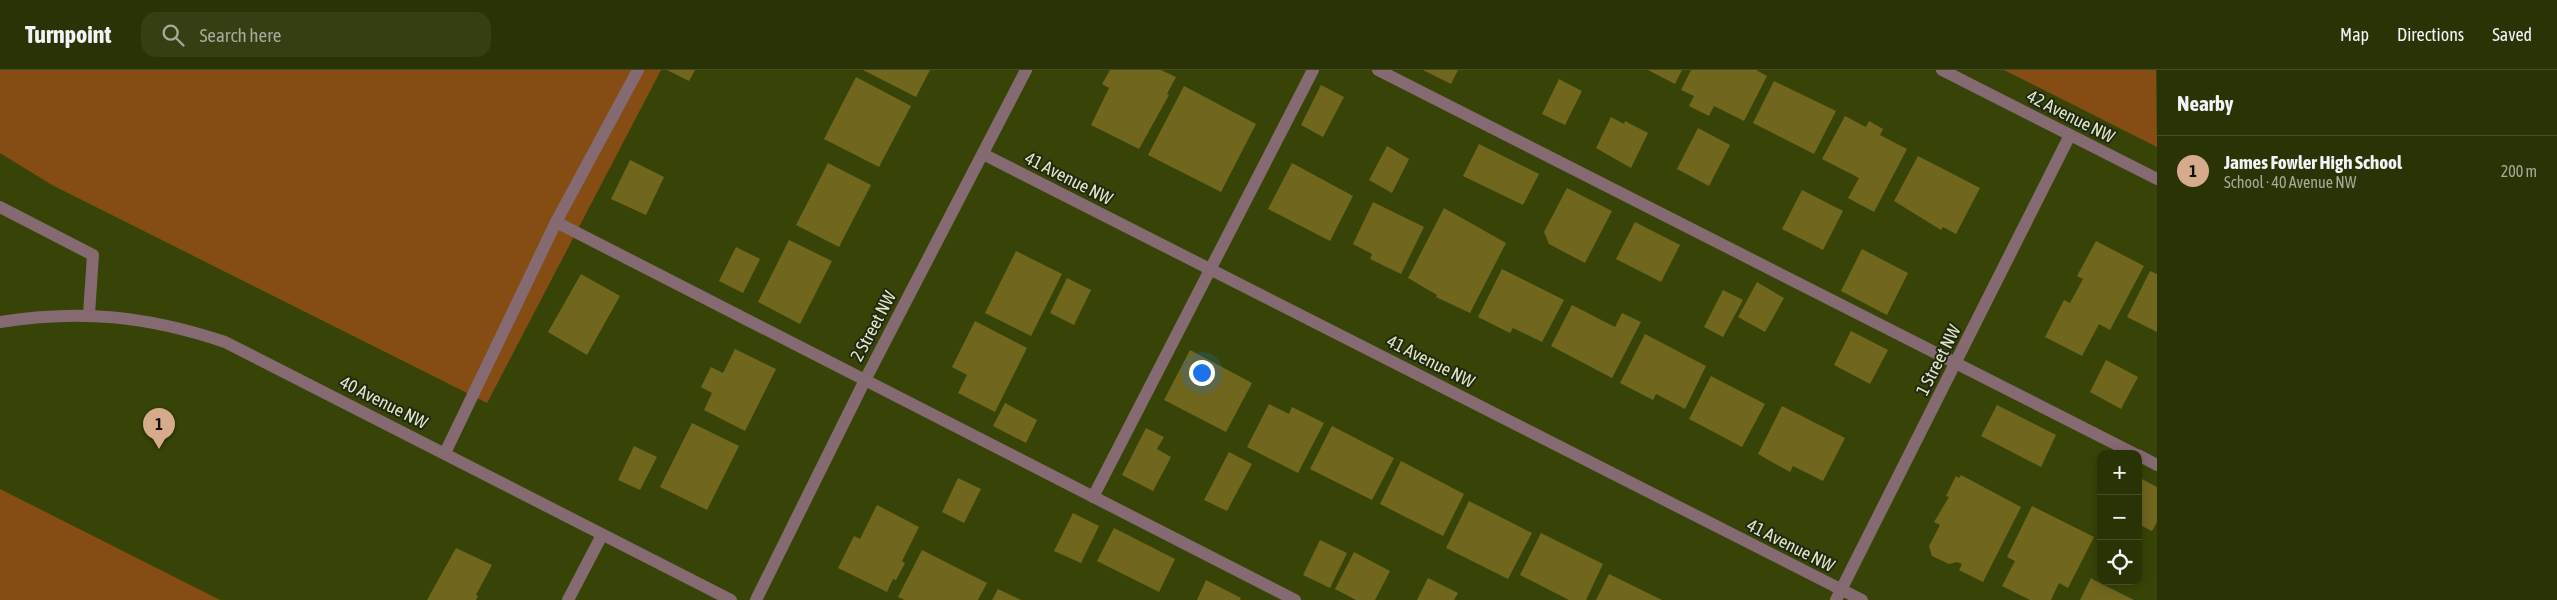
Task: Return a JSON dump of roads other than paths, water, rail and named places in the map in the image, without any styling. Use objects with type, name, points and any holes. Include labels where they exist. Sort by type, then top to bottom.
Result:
[{"type":"street","points":[[445,453],[556,222],[638,70]]},
{"type":"street","name":"2 Street NW","points":[[756,600],[865,380],[1026,70]]},
{"type":"street","points":[[1093,496],[1313,70]]},
{"type":"street","points":[[1378,70],[2129,450]]},
{"type":"street","name":"42 Avenue NW","points":[[1942,70],[2157,179]]},
{"type":"street","name":"1 Street NW","points":[[1838,595],[2070,135]]},
{"type":"street","name":"41 Avenue NW","points":[[983,154],[1211,268],[1838,595],[1862,600]]},
{"type":"street","points":[[0,207],[93,254],[89,314]]},
{"type":"street","points":[[556,222],[1295,600]]},
{"type":"street","name":"40 Avenue NW","points":[[0,322],[37,316],[89,314],[184,328],[226,342],[731,600]]},
{"type":"street","points":[[2142,457],[2157,465]]},
{"type":"street","points":[[568,600],[602,535]]},
{"type":"place","name":"James Fowler High School","points":[[159,449]]}]
